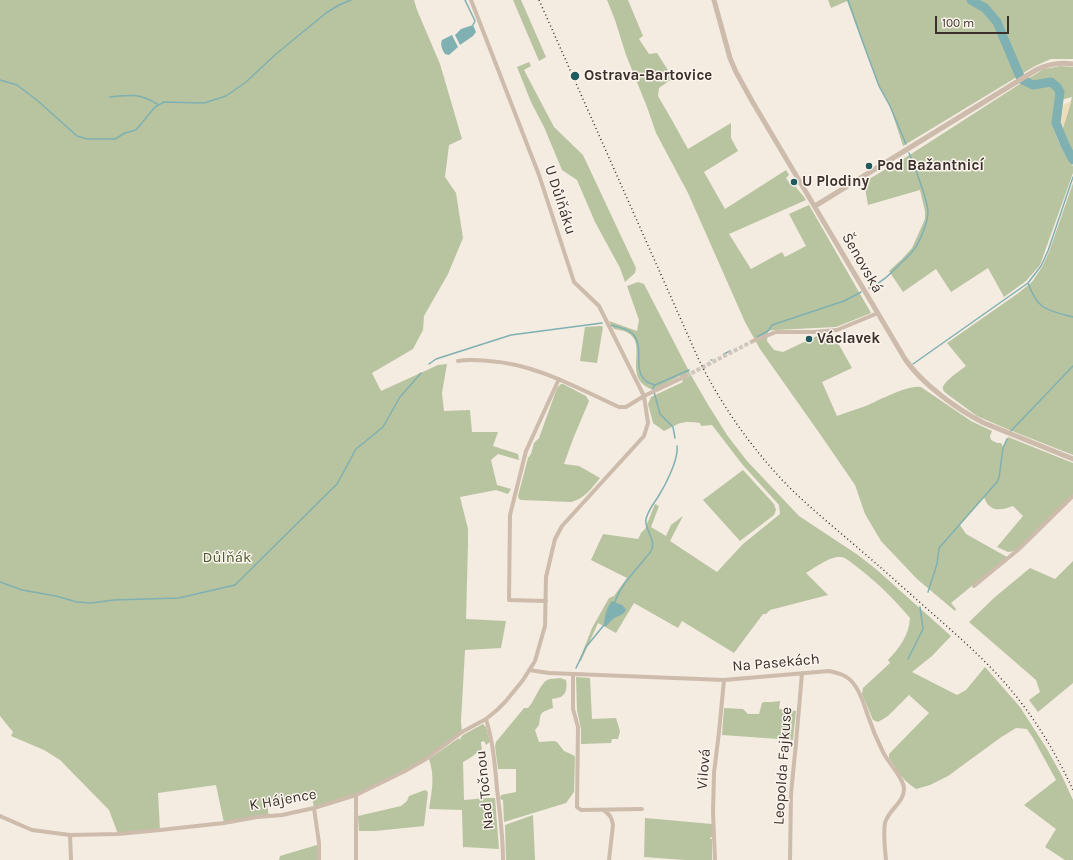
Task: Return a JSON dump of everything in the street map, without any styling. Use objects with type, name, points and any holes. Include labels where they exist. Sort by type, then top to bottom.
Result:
[{"type":"street","name":"U Důlňáku","points":[[471,0],[539,175],[574,282],[599,306],[644,396]]},
{"type":"street","name":"Šenovská","points":[[714,0],[730,58],[736,72],[911,368],[921,378],[970,416],[1073,459]]},
{"type":"street","points":[[815,206],[1036,70],[1051,64],[1073,64]]},
{"type":"street","points":[[753,341],[776,332],[814,332],[837,330],[878,313]]},
{"type":"street","points":[[458,361],[469,359],[499,361],[531,368],[559,379],[619,408],[626,407],[644,396],[686,376]]},
{"type":"street","points":[[546,601],[509,600],[510,514],[526,451],[559,379]]},
{"type":"street","points":[[529,670],[535,661],[546,626],[546,577],[555,539],[562,526],[644,436],[648,423],[644,396]]},
{"type":"street","points":[[974,586],[1019,549],[1073,496]]},
{"type":"street","name":"Na Pasekách","points":[[529,670],[549,673],[724,680],[829,671],[837,672],[845,676],[856,687],[883,752],[904,788],[903,796],[900,802],[888,816],[885,823],[886,860]]},
{"type":"street","name":"K Hájence","points":[[0,816],[32,830],[70,835],[160,830],[224,823],[282,815],[314,808],[356,795],[426,759],[462,732],[486,719],[497,710],[523,680],[529,670]]},
{"type":"street","name":"Leopolda Fajkuse","points":[[790,860],[791,794],[802,673]]},
{"type":"street","points":[[573,674],[573,709],[578,727],[578,807],[581,810],[642,810]]},
{"type":"street","name":"Vilová","points":[[715,860],[713,812],[714,773],[724,680]]},
{"type":"street","name":"Nad Točnou","points":[[486,719],[495,761],[503,860]]},
{"type":"street","points":[[356,795],[356,860]]},
{"type":"street","points":[[314,808],[319,843],[319,860]]},
{"type":"street","points":[[603,810],[609,814],[612,820]]},
{"type":"street","points":[[609,860],[612,820],[620,810]]},
{"type":"street","points":[[70,835],[71,860]]},
{"type":"green space","name":"Důlňák","points":[[0,0],[414,0],[440,64],[462,139],[449,145],[445,177],[456,193],[463,238],[448,274],[424,316],[423,330],[413,349],[372,373],[381,391],[438,365],[447,364],[442,393],[444,411],[470,410],[472,432],[498,432],[493,446],[518,454],[519,460],[498,454],[491,460],[497,485],[511,489],[508,494],[496,490],[460,497],[468,529],[466,619],[506,621],[501,648],[465,650],[461,721],[462,732],[426,759],[356,795],[314,808],[312,796],[267,804],[269,817],[224,823],[216,785],[158,793],[160,830],[118,834],[109,810],[60,760],[44,750],[11,736],[13,732],[0,716]]},
{"type":"green space","points":[[513,0],[521,0],[546,57],[539,61]]},
{"type":"green space","points":[[607,0],[628,0],[643,36],[639,39],[649,54],[657,53],[673,78],[659,88],[658,96],[688,149],[731,123],[731,138],[738,151],[704,172],[725,209],[786,170],[789,175],[786,178],[790,184],[793,182],[806,200],[729,234],[751,269],[782,252],[785,257],[806,246],[789,214],[809,205],[871,313],[836,327],[768,331],[767,341],[774,350],[783,352],[819,335],[833,334],[852,368],[822,382],[837,416],[908,388],[921,387],[971,421],[992,431],[990,436],[991,440],[1001,443],[1003,447],[1008,437],[1073,463],[1073,494],[1015,551],[1008,552],[997,547],[1023,516],[1013,506],[1004,509],[992,508],[986,502],[984,497],[960,525],[966,534],[1007,557],[951,603],[956,609],[955,611],[917,579],[881,541],[865,514],[855,485],[760,349],[745,322],[688,193],[656,133]]},
{"type":"green space","points":[[828,0],[1073,0],[1073,59],[1051,59],[1035,66],[903,146],[890,106],[879,86],[847,1],[831,8]]},
{"type":"green space","points":[[529,62],[531,66],[524,70],[554,127],[583,155],[636,268],[635,273],[625,282],[620,268],[595,222],[577,180],[562,170],[544,127],[531,102],[517,67]]},
{"type":"green space","points":[[1061,66],[1073,67],[1073,153],[1062,131],[1072,97],[1061,100],[1063,91],[1059,85],[1052,80],[1032,83],[1026,80],[1044,69]]},
{"type":"green space","points":[[1023,82],[1033,87],[1050,84],[1056,89],[1058,94],[1053,113],[1053,127],[1059,143],[1073,166],[1073,173],[1040,265],[1026,281],[1004,297],[988,268],[951,292],[936,269],[903,292],[889,271],[912,248],[925,219],[925,211],[920,190],[868,205],[864,182],[908,156]]},
{"type":"green space","points":[[1073,183],[1073,455],[977,416],[947,394],[943,389],[943,386],[956,373],[966,366],[947,343],[1032,282],[1042,267],[1049,252]]},
{"type":"green space","points":[[638,282],[644,284],[707,403],[727,435],[747,461],[799,516],[858,555],[877,570],[951,636],[932,656],[912,672],[957,695],[966,690],[985,667],[1020,707],[1047,749],[1073,800],[1073,860],[1065,860],[1045,847],[1056,829],[1024,805],[1056,780],[1027,729],[1016,728],[948,776],[930,785],[916,789],[901,775],[889,758],[889,754],[929,713],[909,695],[888,716],[878,722],[873,720],[862,694],[863,688],[890,663],[888,660],[906,636],[910,618],[878,585],[851,562],[844,558],[835,557],[806,573],[828,595],[770,610],[766,614],[763,614],[734,653],[682,621],[678,628],[634,603],[616,633],[598,623],[581,661],[579,661],[592,628],[609,598],[614,596],[627,578],[591,560],[603,534],[638,539],[645,529],[655,504],[659,506],[651,527],[666,536],[671,525],[683,516],[670,541],[717,572],[743,544],[780,514],[779,505],[742,464],[712,425],[701,426],[700,423],[683,422],[664,431],[653,423],[648,404],[651,397],[683,382],[680,376],[654,390],[644,385],[638,378],[636,370],[637,352],[633,337],[625,331],[614,329],[609,321],[637,331],[639,320],[627,286]]},
{"type":"green space","points":[[585,327],[603,327],[597,363],[580,361]]},
{"type":"green space","points":[[561,384],[586,396],[589,401],[564,464],[579,466],[600,478],[584,496],[576,501],[521,500],[518,496],[528,458],[531,454],[534,443],[539,438],[557,388]]},
{"type":"green space","points":[[743,470],[774,504],[776,510],[774,515],[740,541],[703,500]]},
{"type":"green space","points":[[1073,561],[1073,683],[1038,712],[1029,700],[1040,692],[1036,680],[969,622],[995,597],[1030,568],[1055,579]]},
{"type":"green space","points":[[576,677],[590,678],[592,719],[616,718],[620,731],[618,739],[612,739],[611,743],[581,744],[581,729],[577,710]]},
{"type":"green space","points":[[560,678],[566,680],[566,691],[561,697],[552,699],[553,708],[542,713],[539,725],[535,730],[539,742],[557,742],[564,751],[575,757],[574,792],[566,803],[504,822],[503,800],[500,799],[501,795],[516,792],[516,769],[498,769],[495,746],[496,742],[524,708],[528,708],[544,682],[549,679]]},
{"type":"green space","points":[[780,701],[779,709],[796,711],[793,740],[722,735],[724,708],[743,709],[748,714],[759,714],[762,703]]},
{"type":"green space","points":[[483,724],[486,727],[490,742],[486,745],[484,741],[481,742],[482,749],[463,762],[464,800],[495,798],[499,849],[463,848],[462,810],[429,809],[432,790],[432,772],[429,759],[459,738],[460,740],[463,735]]},
{"type":"green space","points":[[425,790],[428,792],[424,826],[375,831],[359,831],[358,816],[401,806],[407,801],[409,796]]},
{"type":"green space","points":[[533,815],[535,860],[506,860],[505,825]]},
{"type":"green space","points":[[645,818],[712,824],[712,837],[710,839],[712,839],[712,860],[644,857]]},
{"type":"green space","points":[[317,845],[317,860],[279,860],[280,856]]},
{"type":"sand","points":[[1071,101],[1062,131],[1058,114],[1063,105]]},
{"type":"water","points":[[473,25],[476,32],[473,36],[460,45],[455,35],[461,29]]},
{"type":"water","points":[[452,35],[458,47],[449,55],[445,54],[441,44],[442,40]]},
{"type":"water","points":[[612,601],[622,605],[626,609],[622,614],[604,626],[606,612]]},
{"type":"waterway","points":[[0,80],[17,85],[38,101],[77,136],[87,139],[115,139],[125,133],[136,130],[155,107],[164,102],[204,103],[226,96],[246,82],[276,54],[326,13],[351,0]]},
{"type":"waterway","points":[[465,0],[475,21],[473,25]]},
{"type":"waterway","points":[[848,0],[879,86],[890,106],[906,144]]},
{"type":"waterway","points":[[971,0],[985,8],[997,22],[1021,79],[1033,85],[1051,82],[1057,87],[1060,92],[1056,123],[1073,160]]},
{"type":"waterway","points":[[110,97],[140,96],[157,104]]},
{"type":"waterway","points":[[869,288],[886,277],[911,253],[920,239],[928,217],[925,198],[909,153]]},
{"type":"waterway","points":[[1073,177],[1048,251],[1041,266],[1028,283],[1035,299],[1044,308],[1056,313],[1073,317]]},
{"type":"waterway","points":[[913,364],[1028,283]]},
{"type":"waterway","points":[[757,337],[768,331],[772,325],[844,301],[861,292]]},
{"type":"waterway","points":[[429,364],[436,359],[511,335],[602,323]]},
{"type":"waterway","points":[[610,325],[625,329],[633,334],[638,345],[640,371],[646,381],[655,385],[689,370]]},
{"type":"waterway","name":"U Důlňáku","points":[[724,354],[730,351]]},
{"type":"waterway","points":[[1010,432],[1073,366]]},
{"type":"waterway","points":[[0,582],[22,590],[56,596],[77,602],[91,603],[114,600],[179,598],[235,585],[337,484],[356,449],[383,427],[400,397],[421,373]]},
{"type":"waterway","points":[[655,385],[653,388],[660,414],[673,427],[675,438]]},
{"type":"waterway","points":[[928,592],[937,564],[939,548],[997,482],[999,478],[1003,448],[1007,439]]},
{"type":"waterway","points":[[615,602],[623,585],[651,551],[652,539],[647,527],[646,519],[649,510],[661,492],[671,472],[676,458],[677,446]]},
{"type":"waterway","points":[[908,659],[923,629],[920,607]]},
{"type":"waterway","points":[[576,668],[586,647],[604,625]]},
{"type":"tunnel","points":[[686,376],[753,341]]},
{"type":"railway","points":[[539,0],[698,358],[717,393],[738,426],[762,457],[796,494],[952,631],[997,674],[1034,721],[1059,761],[1073,790]]},
{"type":"place","name":"Ostrava-Bartovice","points":[[575,76]]},
{"type":"place","name":"Pod Bažantnicí","points":[[869,166]]},
{"type":"place","name":"U Plodiny","points":[[794,182]]},
{"type":"place","name":"Václavek","points":[[809,339]]}]
